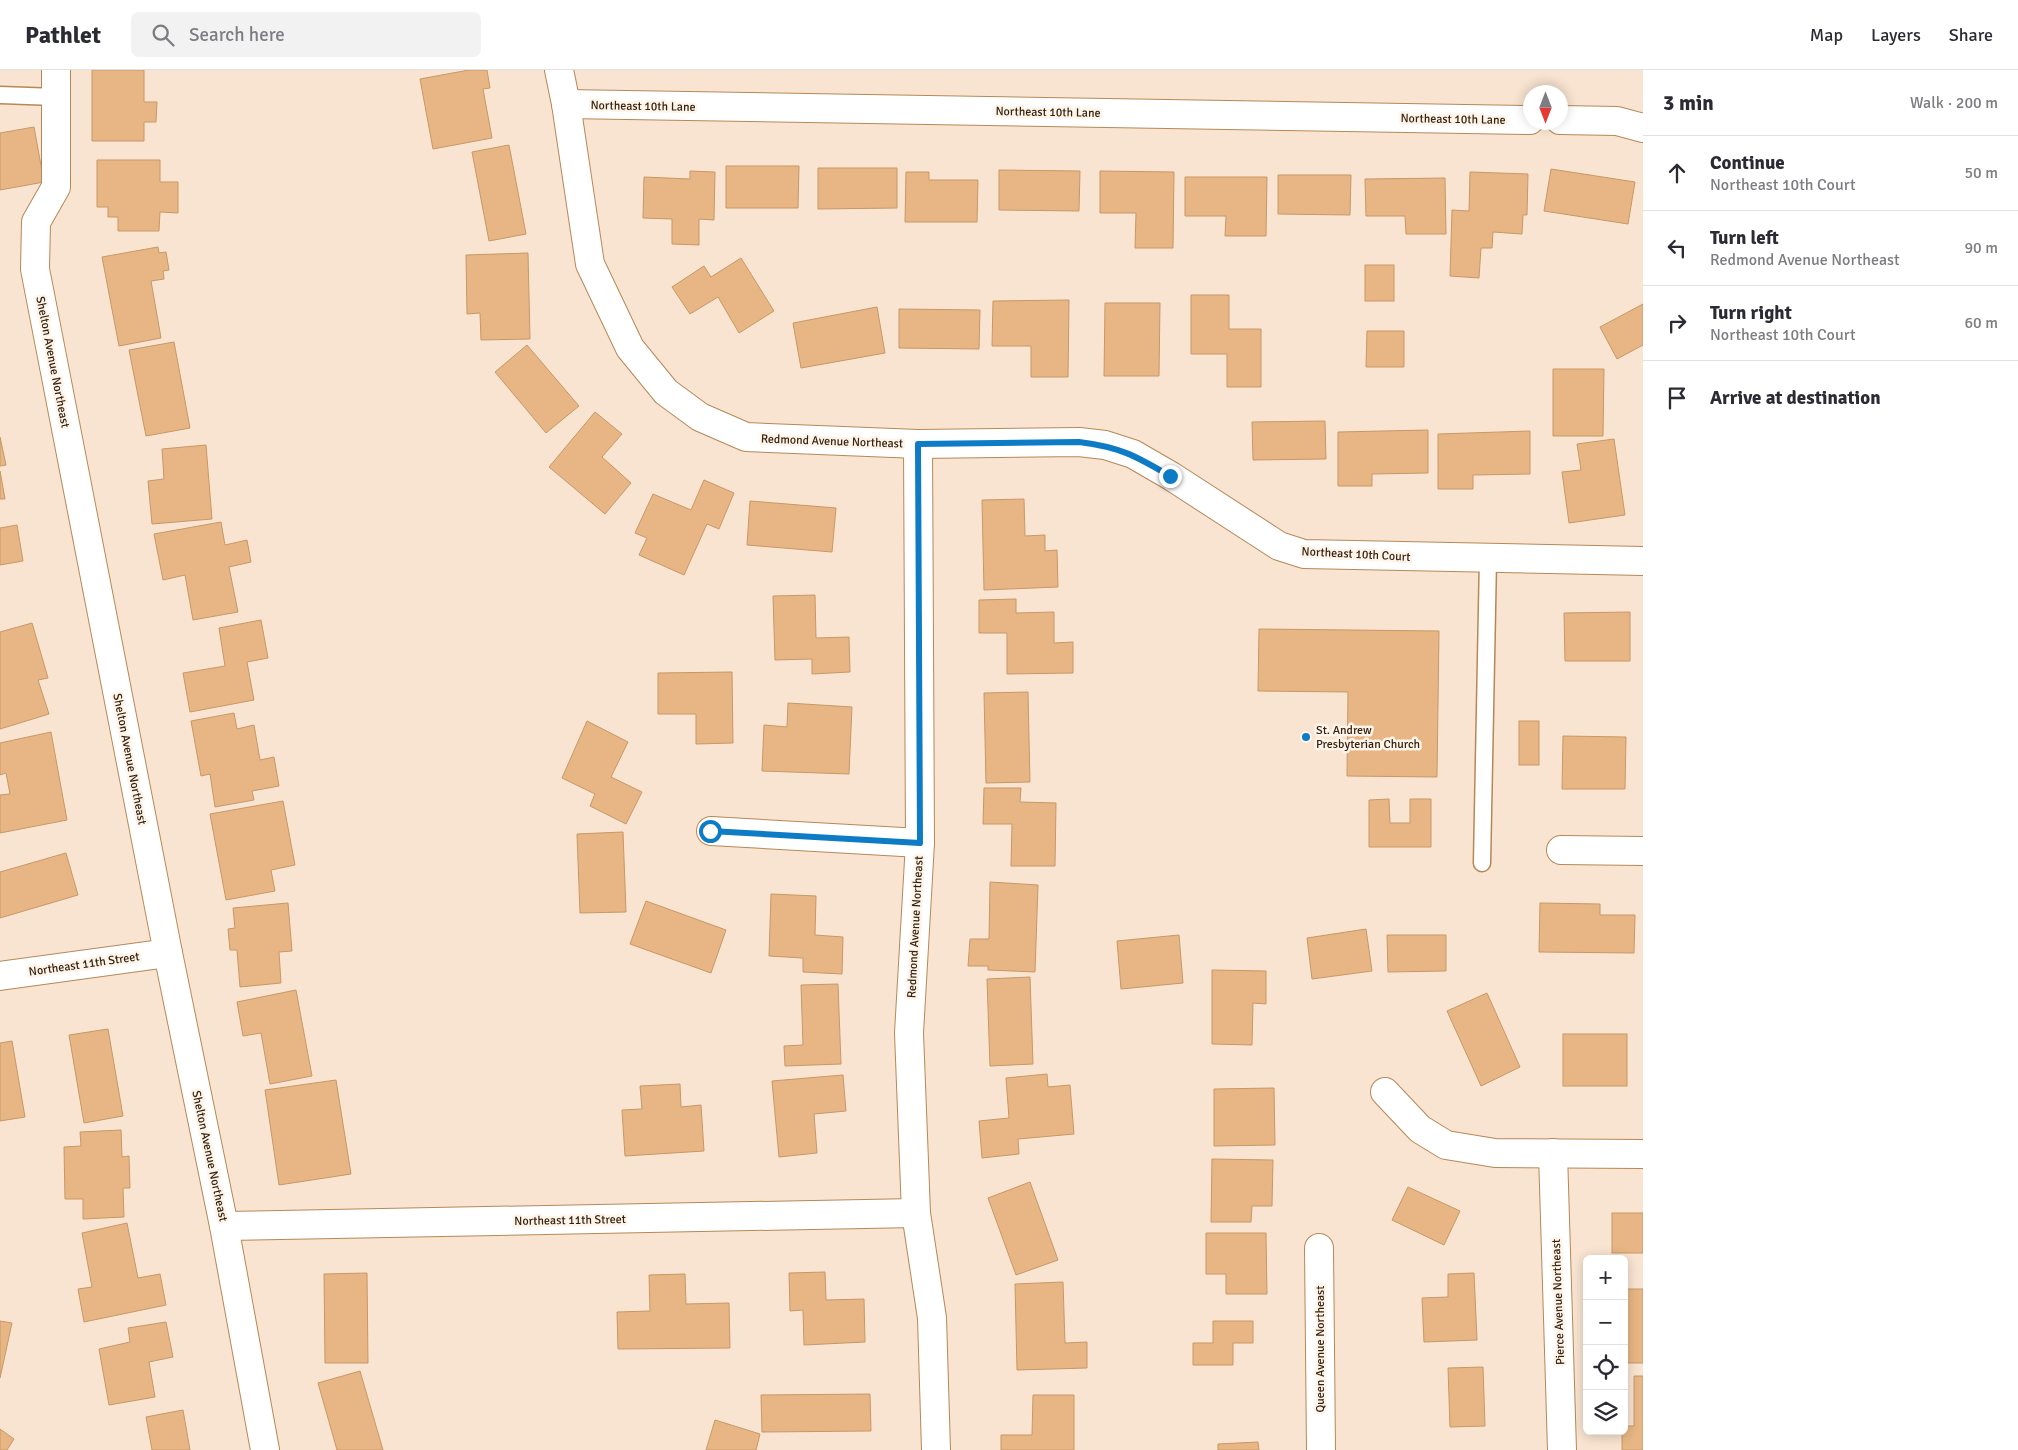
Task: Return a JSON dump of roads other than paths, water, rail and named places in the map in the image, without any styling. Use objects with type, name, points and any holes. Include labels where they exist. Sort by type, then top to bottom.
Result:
[{"type":"street","name":"Shelton Avenue Northeast","points":[[56,70],[56,187],[36,222],[35,269],[168,952],[224,1226],[265,1450]]},
{"type":"street","name":"Redmond Avenue Northeast","points":[[559,70],[566,104],[590,264],[630,348],[666,392],[700,417],[746,437],[918,444],[920,843],[909,1032],[916,1213],[932,1318],[936,1450]]},
{"type":"street","name":"Northeast 10th Lane","points":[[566,104],[1523,120]]},
{"type":"street","points":[[1568,120],[1616,121],[1643,128]]},
{"type":"street","name":"Northeast 10th Court","points":[[918,444],[1079,442],[1105,445],[1133,454],[1279,546],[1304,554],[1643,561]]},
{"type":"street","points":[[710,831],[920,843]]},
{"type":"street","points":[[1561,850],[1643,851]]},
{"type":"street","name":"Northeast 11th Street","points":[[0,976],[168,952]]},
{"type":"street","points":[[1385,1092],[1420,1129],[1446,1145],[1496,1153],[1643,1154]]},
{"type":"street","name":"Pierce Avenue Northeast","points":[[1553,1153],[1562,1450]]},
{"type":"street","name":"Northeast 11th Street","points":[[224,1226],[916,1213]]},
{"type":"street","name":"Queen Avenue Northeast","points":[[1319,1248],[1321,1450]]},
{"type":"lane","points":[[0,95],[56,97]]},
{"type":"lane","points":[[1482,863],[1488,558]]},
{"type":"place","name":"St. Andrew Presbyterian Church","points":[[1306,737]]}]
